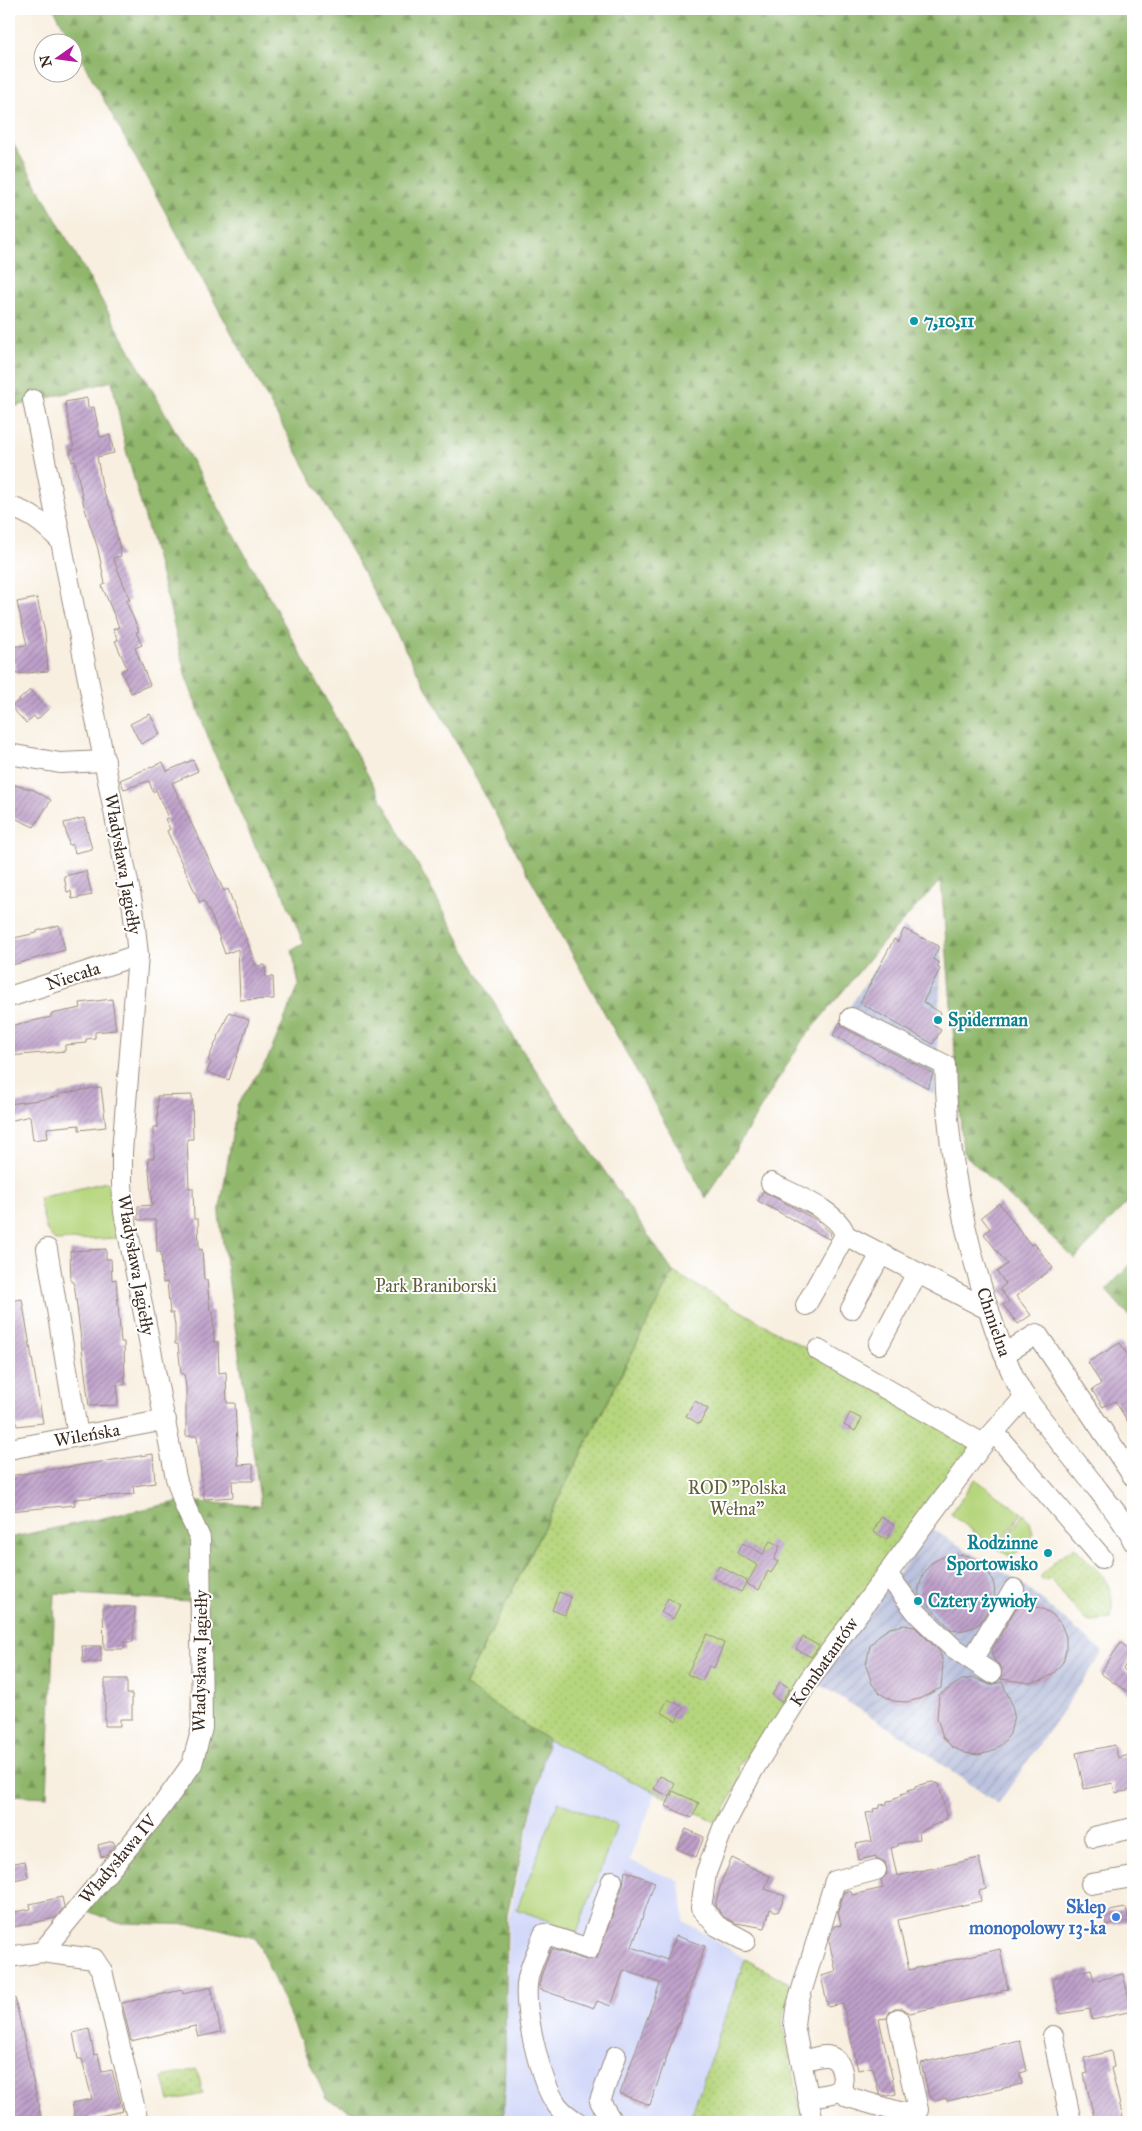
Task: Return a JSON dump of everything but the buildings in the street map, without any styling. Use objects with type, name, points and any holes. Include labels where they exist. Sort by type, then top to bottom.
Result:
[{"type":"street","name":"Władysława Jagiełły","points":[[33,400],[133,908],[138,955],[122,1152],[122,1184],[124,1212],[176,1478],[185,1506],[200,1538],[202,1728],[192,1764]]},
{"type":"street","points":[[9,507],[24,511],[43,524],[61,541]]},
{"type":"street","points":[[9,754],[60,763],[105,761]]},
{"type":"street","name":"Niecała","points":[[9,997],[138,955]]},
{"type":"street","name":"Chmielna","points":[[851,1018],[945,1065],[946,1099],[957,1175],[971,1250],[1004,1354],[1025,1397],[1108,1503],[1130,1533],[1133,1541]]},
{"type":"street","points":[[772,1183],[829,1214],[843,1226],[845,1236],[806,1305]]},
{"type":"street","points":[[845,1236],[989,1310]]},
{"type":"street","points":[[47,1249],[78,1436]]},
{"type":"street","points":[[851,1309],[880,1254]]},
{"type":"street","points":[[879,1344],[917,1273]]},
{"type":"street","points":[[1004,1354],[1036,1334],[1133,1476]]},
{"type":"street","points":[[818,1350],[988,1438],[1102,1558]]},
{"type":"street","name":"Kombatantów","points":[[745,1941],[717,1926],[702,1908],[706,1873],[723,1828],[753,1770],[809,1680],[988,1438],[1025,1397]]},
{"type":"street","name":"Wileńska","points":[[9,1449],[166,1420]]},
{"type":"street","points":[[887,1574],[917,1613],[951,1646],[991,1673]]},
{"type":"street","points":[[972,1660],[1014,1589]]},
{"type":"street","name":"Władysława IV","points":[[42,1952],[159,1810],[192,1764]]},
{"type":"street","points":[[1094,1837],[1133,1828]]},
{"type":"street","points":[[813,2122],[794,2019],[835,1881],[876,1870]]},
{"type":"street","points":[[1091,1884],[1133,1877]]},
{"type":"street","points":[[577,2122],[557,2105],[542,2072],[532,2035],[528,1979],[544,1934],[588,1949],[612,1881]]},
{"type":"street","points":[[9,1956],[42,1952],[94,1959],[102,1971],[138,2122]]},
{"type":"street","points":[[840,2089],[848,2097],[903,2113],[918,2110],[898,2019]]},
{"type":"street","points":[[1053,2036],[1071,2122]]},
{"type":"street","points":[[612,2122],[600,2101],[616,2056]]},
{"type":"street","points":[[802,2061],[826,2056],[834,2058],[841,2065],[844,2075],[840,2089],[833,2093],[808,2098]]},
{"type":"shaded area","points":[[903,927],[942,949],[935,1095],[830,1036]]},
{"type":"shaded area","points":[[932,1529],[1020,1582],[1103,1652],[998,1804],[908,1740],[816,1682]]},
{"type":"shaded area","points":[[548,1740],[656,1793],[629,1860],[680,1882],[684,1921],[745,1959],[689,2122],[504,2122],[509,1917]]},
{"type":"green space","points":[[54,9],[1133,9],[1133,1196],[1075,1259],[963,1153],[941,880],[879,947],[801,1042],[706,1198],[82,60],[82,32],[67,32]]},
{"type":"green space","name":"Park Braniborski","points":[[9,136],[274,606],[514,1038],[673,1272],[464,1685],[548,1740],[507,1914],[504,2122],[375,2122],[326,2099],[256,1938],[204,1925],[118,1923],[85,1910],[190,1752],[196,1677],[190,1601],[55,1593],[47,1797],[9,1795],[9,1538],[182,1501],[261,1506],[219,1215],[237,1105],[268,1058],[299,985],[292,949],[304,944],[283,893],[255,846],[213,750],[186,677],[170,608],[126,450],[112,381],[9,408]]},
{"type":"green space","points":[[106,1182],[112,1186],[119,1238],[55,1241],[46,1229],[39,1198]]},
{"type":"green space","points":[[1133,1262],[1133,1321],[1106,1290]]},
{"type":"green space","name":"ROD \"Polska Wełna\"","points":[[673,1272],[973,1445],[755,1754],[744,1757],[738,1767],[742,1776],[718,1823],[548,1740],[464,1686]]},
{"type":"green space","points":[[975,1479],[1022,1513],[995,1548],[951,1514]]},
{"type":"green space","points":[[1024,1514],[1030,1522],[1033,1534],[1019,1551],[1010,1556],[997,1549]]},
{"type":"green space","points":[[1075,1547],[1099,1572],[1109,1586],[1112,1606],[1111,1619],[1089,1621],[1081,1616],[1050,1579],[1046,1581],[1040,1577],[1058,1558]]},
{"type":"green space","points":[[558,1802],[617,1825],[577,1932],[517,1909]]},
{"type":"green space","points":[[745,1959],[794,1986],[782,2021],[803,2122],[689,2122]]},
{"type":"green space","points":[[197,2069],[203,2094],[169,2101],[163,2077]]},
{"type":"place","name":"7,10,11","points":[[914,321]]},
{"type":"place","name":"Spiderman","points":[[938,1020]]},
{"type":"place","name":"Rodzinne Sportowisko","points":[[1048,1553]]},
{"type":"place","name":"Cztery żywioły","points":[[918,1601]]},
{"type":"place","name":"Sklep monopolowy 13-ka","points":[[1116,1917]]}]
